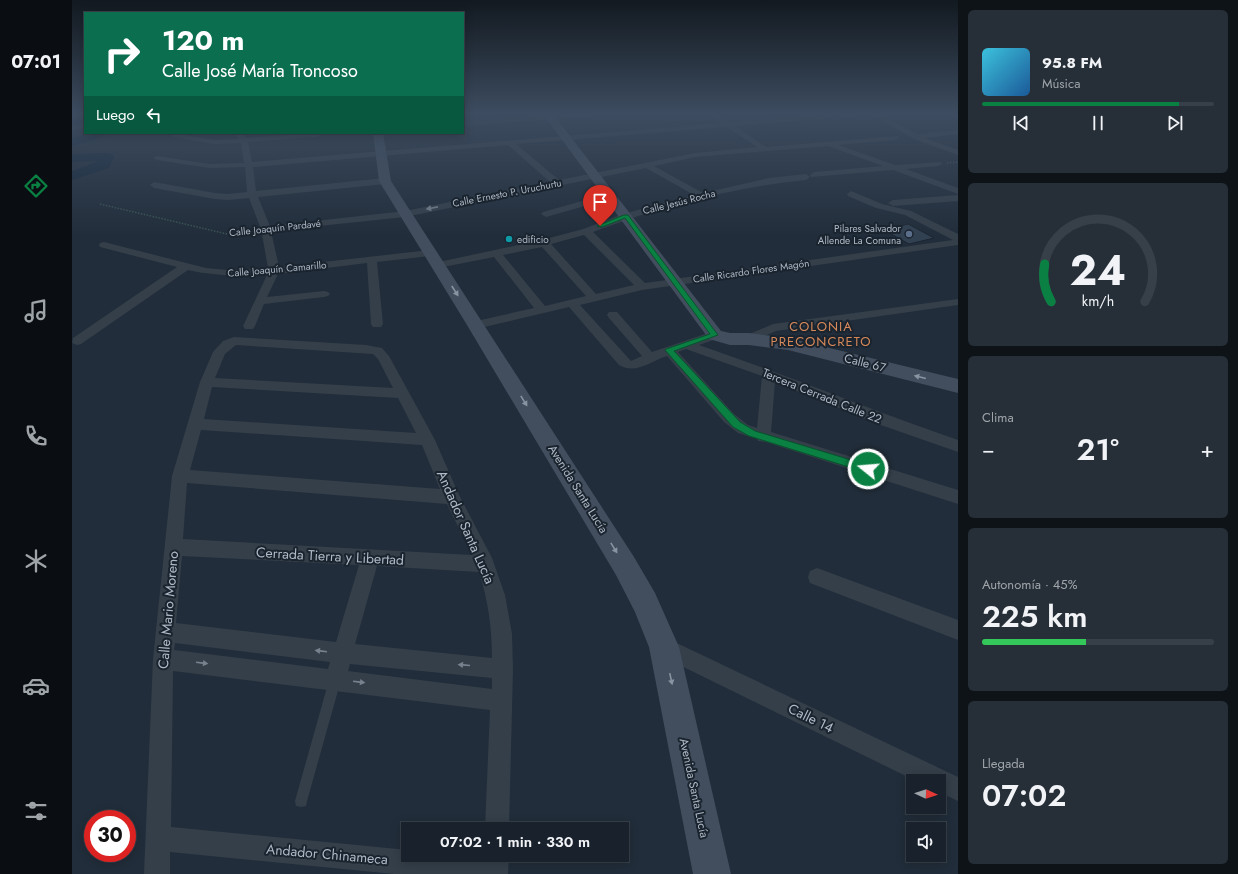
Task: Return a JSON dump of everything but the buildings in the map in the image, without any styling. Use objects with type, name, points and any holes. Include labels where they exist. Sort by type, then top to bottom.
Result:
[{"type":"street","points":[[246,155],[249,165],[252,194],[266,229],[274,271],[259,301],[249,326]]},
{"type":"street","points":[[156,158],[210,166],[249,165],[312,155]]},
{"type":"street","name":"Avenida Santa Lucía","points":[[381,155],[385,181],[625,566],[645,603],[664,647],[712,874]]},
{"type":"street","points":[[524,155],[557,183]]},
{"type":"street","points":[[572,303],[624,362],[629,365],[635,365],[669,350],[715,335],[579,155]]},
{"type":"street","name":"Calle Ernesto P. Uruchurtu","points":[[405,214],[697,155]]},
{"type":"street","points":[[859,155],[958,191]]},
{"type":"street","name":"Calle Jesús Rocha","points":[[434,259],[497,254],[586,231],[626,216],[702,196],[769,181],[938,164]]},
{"type":"street","points":[[647,165],[702,196]]},
{"type":"street","points":[[154,184],[215,196],[228,197],[385,181]]},
{"type":"street","points":[[851,194],[875,204],[908,213],[958,238]]},
{"type":"street","points":[[546,214],[610,196]]},
{"type":"street","points":[[893,203],[958,198]]},
{"type":"street","name":"Calle Joaquín Pardavé","points":[[266,229],[405,214]]},
{"type":"street","points":[[586,231],[642,287]]},
{"type":"street","name":"Calle Ricardo Flores Magón","points":[[476,325],[541,309],[675,281],[958,242]]},
{"type":"street","points":[[544,243],[593,298]]},
{"type":"street","name":"Calle Joaquín Camarillo","points":[[104,245],[206,270],[227,273],[274,271],[372,260],[434,259]]},
{"type":"street","points":[[497,254],[541,309]]},
{"type":"street","points":[[372,260],[377,324]]},
{"type":"street","points":[[77,341],[187,265]]},
{"type":"street","points":[[259,301],[324,294]]},
{"type":"street","points":[[748,339],[773,328],[958,302]]},
{"type":"street","points":[[613,315],[650,358]]},
{"type":"street","name":"Calle 67","points":[[715,335],[730,339],[748,339],[800,347],[958,386]]},
{"type":"street","name":"Andador Santa Lucía","points":[[219,352],[227,344],[241,341],[366,348],[377,351],[383,356],[401,393],[427,440],[452,497],[486,564],[496,595],[502,634],[503,669],[497,822]]},
{"type":"street","name":"Tercera Cerrada Calle 22","points":[[687,345],[769,374],[823,398],[958,446]]},
{"type":"street","points":[[669,350],[736,425],[743,430],[958,497]]},
{"type":"street","name":"Calle Mario Moreno","points":[[158,874],[163,659],[180,476],[207,382],[219,352]]},
{"type":"street","points":[[763,437],[769,374]]},
{"type":"street","points":[[207,382],[401,393]]},
{"type":"street","points":[[195,424],[427,440]]},
{"type":"street","points":[[180,476],[452,497]]},
{"type":"street","name":"Cerrada Tierra y Libertad","points":[[174,547],[486,564]]},
{"type":"street","points":[[335,679],[370,558]]},
{"type":"street","points":[[817,576],[958,630]]},
{"type":"street","points":[[166,632],[342,654],[503,669]]},
{"type":"street","name":"Calle 14","points":[[664,647],[958,789]]},
{"type":"street","points":[[163,659],[335,679],[502,701]]},
{"type":"street","name":"Andador Chinameca","points":[[158,838],[495,866]]},
{"type":"lane","points":[[301,801],[335,679]]},
{"type":"path","name":"Calle Joaquín Pardavé","points":[[100,204],[227,234],[266,229]]},
{"type":"waterway","points":[[72,158],[107,157],[104,165],[72,176]]},
{"type":"place","name":"Pilares Salvador Allende La Comuna","points":[[909,234]]},
{"type":"place","name":"edificio","points":[[509,239]]},
{"type":"district","name":"COLONIA PRECONCRETO","points":[[821,334]]},
{"type":"route","points":[[600,226],[626,216],[715,335],[669,350],[736,425],[743,430],[752,433],[868,469]]}]
